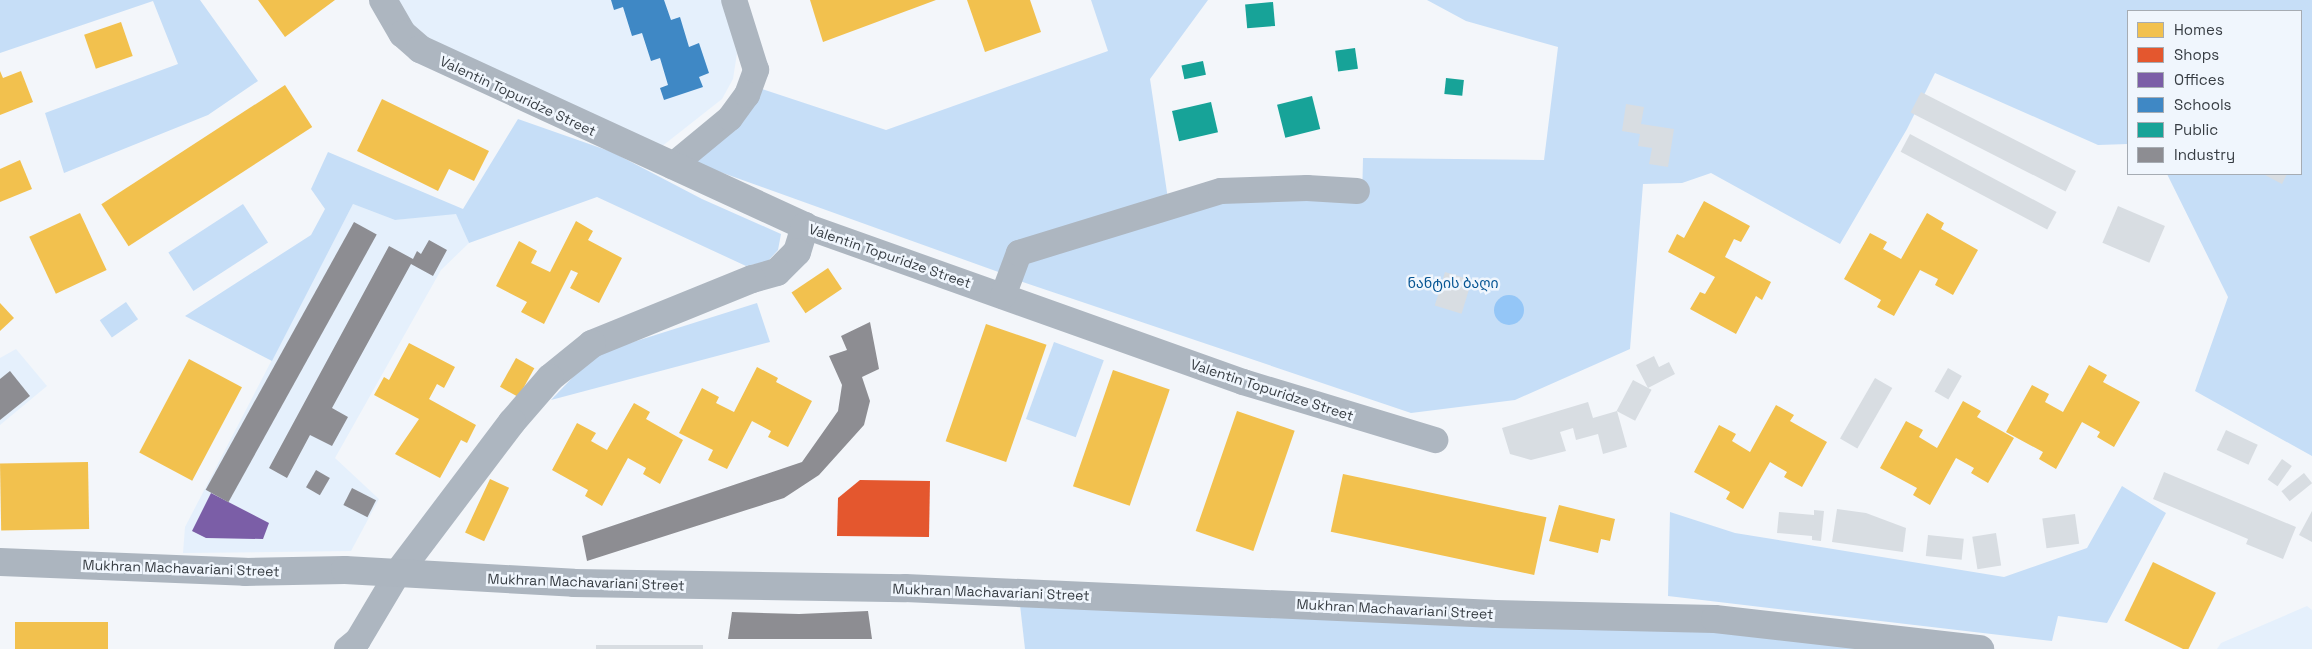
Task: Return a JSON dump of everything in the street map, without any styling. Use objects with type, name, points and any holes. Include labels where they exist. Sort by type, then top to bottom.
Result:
[{"type":"main road","name":"Mukhran Machavariani Street","points":[[0,562],[170,570],[398,573],[506,580],[905,588],[1496,614],[1715,619],[1980,649]]},
{"type":"street","name":"Valentin Topuridze Street","points":[[383,0],[403,34],[420,50],[805,226],[1243,382],[1435,440]]},
{"type":"street","points":[[672,166],[730,118],[747,95],[756,70],[734,0]]},
{"type":"street","points":[[1003,296],[1019,253],[1221,191],[1307,188],[1357,191]]},
{"type":"street","points":[[347,649],[358,640],[398,573],[512,422],[550,378],[592,344],[752,279],[777,272],[797,252],[805,226]]},
{"type":"shaded area","points":[[395,0],[722,0],[737,53],[733,79],[722,99],[661,147],[430,44],[415,30]]},
{"type":"shaded area","points":[[353,204],[395,220],[456,213],[469,243],[441,270],[335,458],[379,499],[351,551],[183,553],[185,527]]},
{"type":"shaded area","points":[[16,349],[47,386],[0,425],[0,358]]},
{"type":"shaded area","points":[[2307,606],[2312,610],[2312,649],[2217,649],[2221,643]]},
{"type":"green space","points":[[0,0],[200,0],[258,81],[208,115],[64,173],[45,113],[178,64],[153,1],[0,53]]},
{"type":"green space","points":[[1091,0],[1208,0],[1150,79],[1168,199],[1004,274],[695,163],[759,88],[886,130],[1108,51]]},
{"type":"green space","name":"ნანტის ბაღი","points":[[1427,0],[2312,0],[2312,456],[2195,391],[2228,297],[2167,175],[2302,175],[2302,10],[2127,10],[2127,144],[2098,145],[1935,73],[1907,129],[1840,244],[1711,173],[1682,183],[1643,184],[1630,349],[1515,400],[1411,413],[1014,279],[1024,255],[1219,199],[1362,201],[1363,158],[1544,160],[1558,47],[1466,21]]},
{"type":"green space","points":[[518,119],[612,152],[702,199],[781,234],[778,250],[767,262],[746,266],[597,197],[469,243],[456,214],[395,220],[353,204],[272,361],[185,316],[311,235],[325,209],[311,189],[328,152],[463,209]]},
{"type":"green space","points":[[243,204],[268,243],[193,291],[168,252]]},
{"type":"green space","points":[[126,302],[138,319],[112,338],[100,320]]},
{"type":"green space","points":[[757,303],[770,342],[551,400],[595,354]]},
{"type":"green space","points":[[1054,342],[1104,360],[1076,437],[1026,419]]},
{"type":"green space","points":[[2122,486],[2166,513],[2107,623],[2058,616],[2052,641],[1668,596],[1670,512],[1735,533],[2004,577],[2087,548]]},
{"type":"green space","points":[[1232,600],[1980,649],[1025,649],[1020,605]]},
{"type":"water","points":[[1509,295],[1515,296],[1523,304],[1523,316],[1515,324],[1509,325],[1503,324],[1495,316],[1494,310],[1495,304],[1503,296]]},
{"type":"building: Homes","points":[[258,0],[335,0],[285,37]]},
{"type":"building: Homes","points":[[810,0],[936,0],[823,42]]},
{"type":"building: Homes","points":[[967,0],[1030,0],[1041,32],[985,52]]},
{"type":"building: Homes","points":[[121,22],[133,56],[96,69],[84,35]]},
{"type":"building: Homes","points":[[0,71],[3,78],[21,71],[33,102],[0,115]]},
{"type":"building: Homes","points":[[285,85],[312,127],[129,246],[101,204]]},
{"type":"building: Homes","points":[[382,99],[489,151],[474,181],[449,169],[438,191],[357,151]]},
{"type":"building: Homes","points":[[20,160],[32,189],[0,202],[0,169]]},
{"type":"building: Homes","points":[[1704,201],[1750,226],[1741,242],[1734,239],[1725,257],[1771,282],[1762,300],[1756,296],[1736,334],[1690,309],[1700,292],[1705,294],[1715,277],[1668,252],[1677,234],[1684,238]]},
{"type":"building: Homes","points":[[80,213],[107,270],[56,294],[29,237]]},
{"type":"building: Homes","points":[[1927,213],[1944,223],[1941,229],[1978,250],[1953,295],[1935,285],[1938,279],[1920,270],[1894,316],[1877,307],[1881,300],[1844,279],[1870,233],[1887,242],[1883,249],[1901,259]]},
{"type":"building: Homes","points":[[576,221],[593,231],[588,240],[622,258],[599,303],[570,288],[578,273],[571,270],[544,324],[521,312],[527,302],[496,286],[519,241],[537,251],[531,263],[550,272]]},
{"type":"building: Homes","points":[[828,268],[842,289],[806,313],[792,293]]},
{"type":"building: Homes","points":[[0,303],[14,318],[0,331]]},
{"type":"building: Homes","points":[[986,324],[1047,345],[1006,462],[946,441]]},
{"type":"building: Homes","points":[[409,343],[455,367],[444,388],[437,384],[429,399],[476,425],[467,443],[461,440],[440,478],[395,454],[419,419],[374,395],[384,377],[389,380]]},
{"type":"building: Homes","points":[[516,358],[534,368],[518,397],[500,387]]},
{"type":"building: Homes","points":[[189,359],[242,387],[192,481],[139,453]]},
{"type":"building: Homes","points":[[2089,365],[2107,375],[2103,382],[2140,402],[2114,447],[2097,437],[2100,432],[2082,422],[2056,469],[2039,459],[2043,452],[2006,432],[2032,385],[2049,394],[2045,402],[2063,412]]},
{"type":"building: Homes","points":[[757,367],[778,378],[776,382],[812,401],[788,447],[768,437],[771,431],[752,421],[727,469],[708,460],[713,450],[679,433],[702,388],[719,397],[716,403],[734,412]]},
{"type":"building: Homes","points":[[1113,370],[1170,390],[1130,506],[1073,486]]},
{"type":"building: Homes","points":[[1963,401],[1981,411],[1977,417],[2014,438],[1988,483],[1971,473],[1974,468],[1956,458],[1930,505],[1913,495],[1917,488],[1880,468],[1906,421],[1923,430],[1919,437],[1937,448]]},
{"type":"building: Homes","points":[[634,403],[650,412],[646,419],[683,440],[660,484],[643,474],[646,468],[628,458],[602,506],[585,496],[588,490],[552,470],[577,423],[596,433],[591,441],[607,450]]},
{"type":"building: Homes","points":[[1776,405],[1794,415],[1790,421],[1827,442],[1802,487],[1784,477],[1787,472],[1770,462],[1743,509],[1726,499],[1730,492],[1694,472],[1719,425],[1736,434],[1732,441],[1750,452]]},
{"type":"building: Homes","points":[[1237,411],[1295,431],[1253,551],[1196,531]]},
{"type":"building: Homes","points":[[88,462],[89,529],[1,531],[0,464]]},
{"type":"building: Homes","points":[[1343,474],[1546,517],[1534,575],[1331,532]]},
{"type":"building: Homes","points":[[490,479],[509,488],[484,541],[465,532]]},
{"type":"building: Homes","points":[[1559,505],[1615,519],[1610,541],[1601,539],[1598,553],[1549,541]]},
{"type":"building: Homes","points":[[2153,562],[2216,593],[2188,649],[2183,649],[2125,620]]},
{"type":"building: Homes","points":[[15,622],[108,622],[108,649],[15,649]]},
{"type":"building: Shops","points":[[860,480],[930,481],[929,537],[837,536],[838,498]]},
{"type":"building: Offices","points":[[211,493],[269,523],[263,539],[206,538],[192,531]]},
{"type":"building: Schools","points":[[611,0],[664,0],[671,20],[680,17],[689,47],[699,43],[709,73],[699,77],[703,87],[664,100],[660,88],[668,85],[660,58],[651,61],[642,33],[632,36],[623,7],[614,10]]},
{"type":"building: Public","points":[[1273,2],[1275,26],[1247,28],[1245,4]]},
{"type":"building: Public","points":[[1355,48],[1358,69],[1338,72],[1335,51]]},
{"type":"building: Public","points":[[1203,61],[1206,75],[1184,79],[1181,66]]},
{"type":"building: Public","points":[[1446,78],[1464,80],[1462,96],[1444,94]]},
{"type":"building: Public","points":[[1312,96],[1320,129],[1285,138],[1277,105]]},
{"type":"building: Public","points":[[1211,102],[1218,132],[1179,141],[1172,111]]},
{"type":"building: Industry","points":[[354,222],[377,235],[228,502],[206,490]]},
{"type":"building: Industry","points":[[429,240],[447,250],[433,276],[411,264],[332,408],[348,417],[332,446],[310,435],[287,478],[269,468],[389,246],[413,259],[417,251],[421,254]]},
{"type":"building: Industry","points":[[870,322],[879,369],[862,377],[870,401],[864,425],[819,475],[784,498],[587,561],[582,536],[802,462],[838,411],[842,385],[829,356],[847,350],[841,336]]},
{"type":"building: Industry","points":[[10,371],[30,396],[0,420],[0,379]]},
{"type":"building: Industry","points":[[316,470],[330,478],[320,495],[306,487]]},
{"type":"building: Industry","points":[[352,488],[376,500],[367,517],[343,505]]},
{"type":"building: Industry","points":[[868,611],[872,639],[728,639],[732,612],[799,614]]},
{"type":"building: Other","points":[[1921,92],[2076,171],[2066,191],[1911,112]]},
{"type":"building: Other","points":[[1626,104],[1644,107],[1641,124],[1674,129],[1668,167],[1649,164],[1652,148],[1638,146],[1640,134],[1622,131]]},
{"type":"building: Other","points":[[1910,134],[2057,212],[2047,230],[1901,152]]},
{"type":"building: Other","points":[[2265,175],[2286,175],[2282,184]]},
{"type":"building: Other","points":[[2118,206],[2165,226],[2149,263],[2102,243]]},
{"type":"building: Other","points":[[1445,272],[1472,280],[1462,314],[1435,305]]},
{"type":"building: Other","points":[[1654,356],[1659,367],[1669,362],[1675,374],[1648,388],[1636,365]]},
{"type":"building: Other","points":[[1948,368],[1962,376],[1948,399],[1934,391]]},
{"type":"building: Other","points":[[1875,378],[1892,388],[1857,449],[1840,439]]},
{"type":"building: Other","points":[[1633,380],[1652,390],[1635,421],[1617,411]]},
{"type":"building: Other","points":[[1588,402],[1593,418],[1617,411],[1627,447],[1603,454],[1598,434],[1576,440],[1573,428],[1560,432],[1566,451],[1531,460],[1510,454],[1502,428]]},
{"type":"building: Other","points":[[2226,430],[2258,445],[2248,465],[2217,450]]},
{"type":"building: Other","points":[[2282,459],[2292,466],[2277,486],[2268,479]]},
{"type":"building: Other","points":[[2164,472],[2296,527],[2283,559],[2246,544],[2248,539],[2153,499]]},
{"type":"building: Other","points":[[2304,473],[2312,483],[2290,501],[2281,491]]},
{"type":"building: Other","points":[[1837,509],[1866,513],[1906,528],[1903,552],[1832,542]]},
{"type":"building: Other","points":[[1814,510],[1824,511],[1821,541],[1812,540],[1812,536],[1777,533],[1779,512],[1814,515]]},
{"type":"building: Other","points":[[2312,511],[2312,542],[2299,535]]},
{"type":"building: Other","points":[[2075,514],[2079,544],[2046,548],[2042,519]]},
{"type":"building: Other","points":[[1996,533],[2001,566],[1977,569],[1972,537]]},
{"type":"building: Other","points":[[1928,535],[1964,539],[1962,560],[1926,556]]},
{"type":"building: Other","points":[[596,645],[703,645],[703,649],[596,649]]}]
